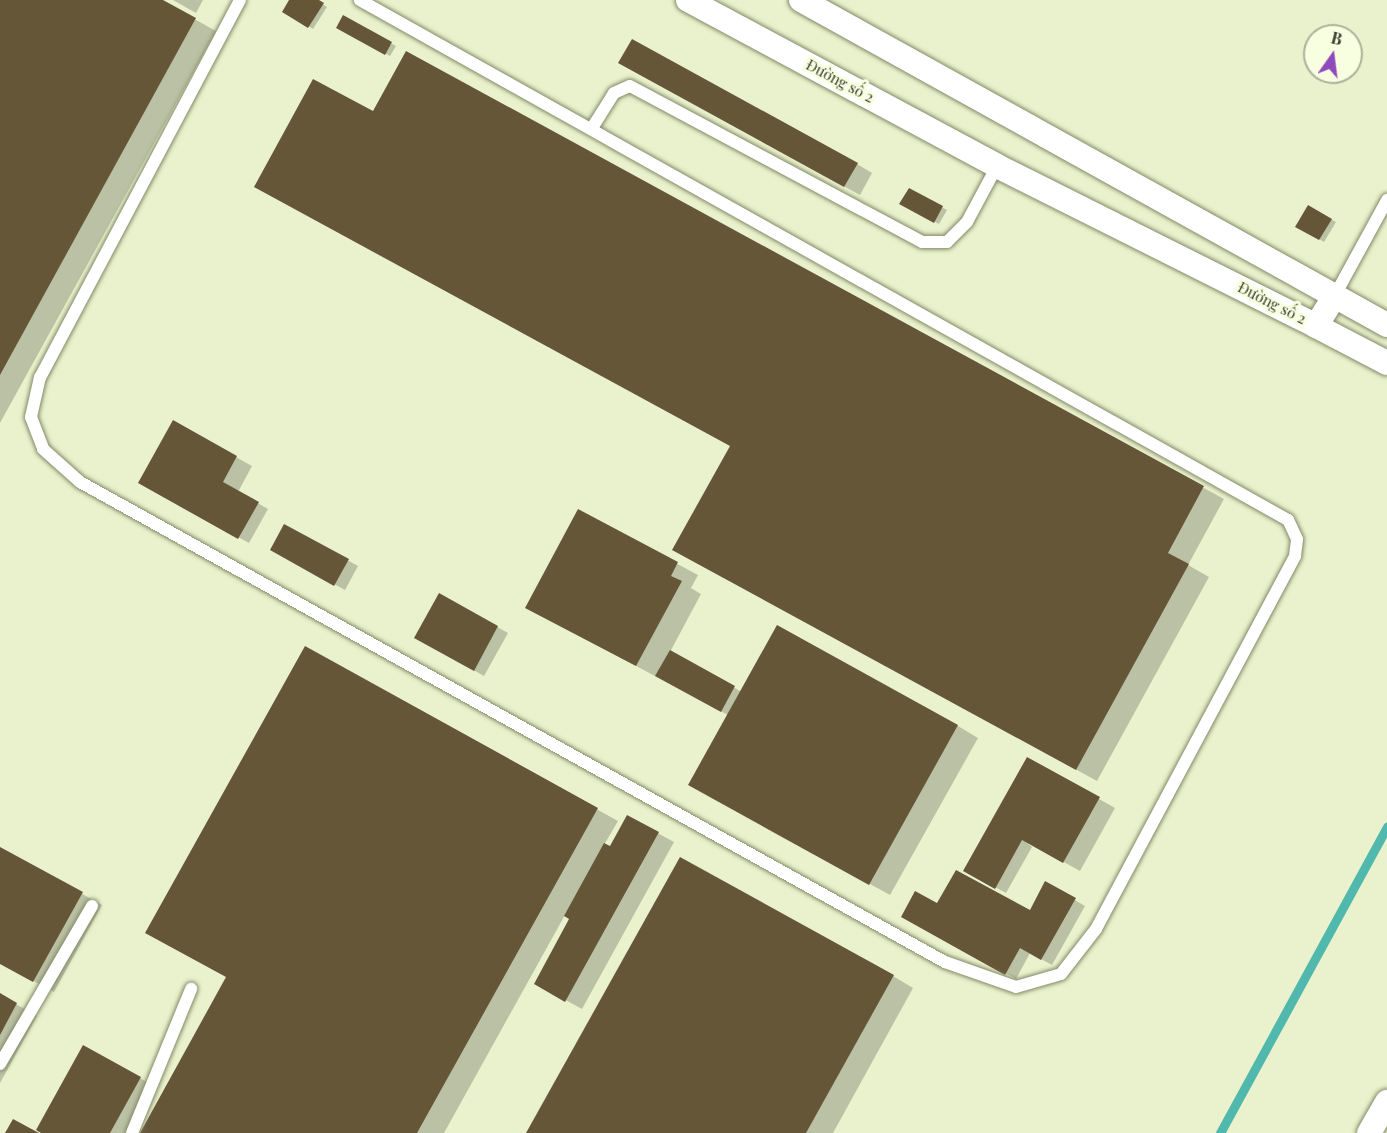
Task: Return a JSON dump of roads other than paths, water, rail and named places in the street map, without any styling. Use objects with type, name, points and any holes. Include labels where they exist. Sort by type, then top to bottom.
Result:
[{"type":"street","name":"Đường số 2","points":[[688,0],[997,166],[1316,326],[1334,297]]},
{"type":"street","points":[[801,0],[1387,325]]},
{"type":"street","points":[[1316,326],[1387,363]]},
{"type":"street","points":[[1370,1133],[1387,1102]]},
{"type":"lane","points":[[240,0],[39,377],[31,417],[43,449],[80,482],[945,962],[1016,987],[1061,974],[1096,930],[1295,556],[1297,539],[1288,520],[360,0]]},
{"type":"lane","points":[[592,129],[614,93],[630,86],[922,242],[947,242],[967,222],[997,166]]},
{"type":"lane","points":[[1334,297],[1387,200]]},
{"type":"lane","points":[[0,1064],[92,906]]},
{"type":"lane","points":[[132,1133],[191,989]]},
{"type":"waterway","points":[[1220,1133],[1387,827]]}]
